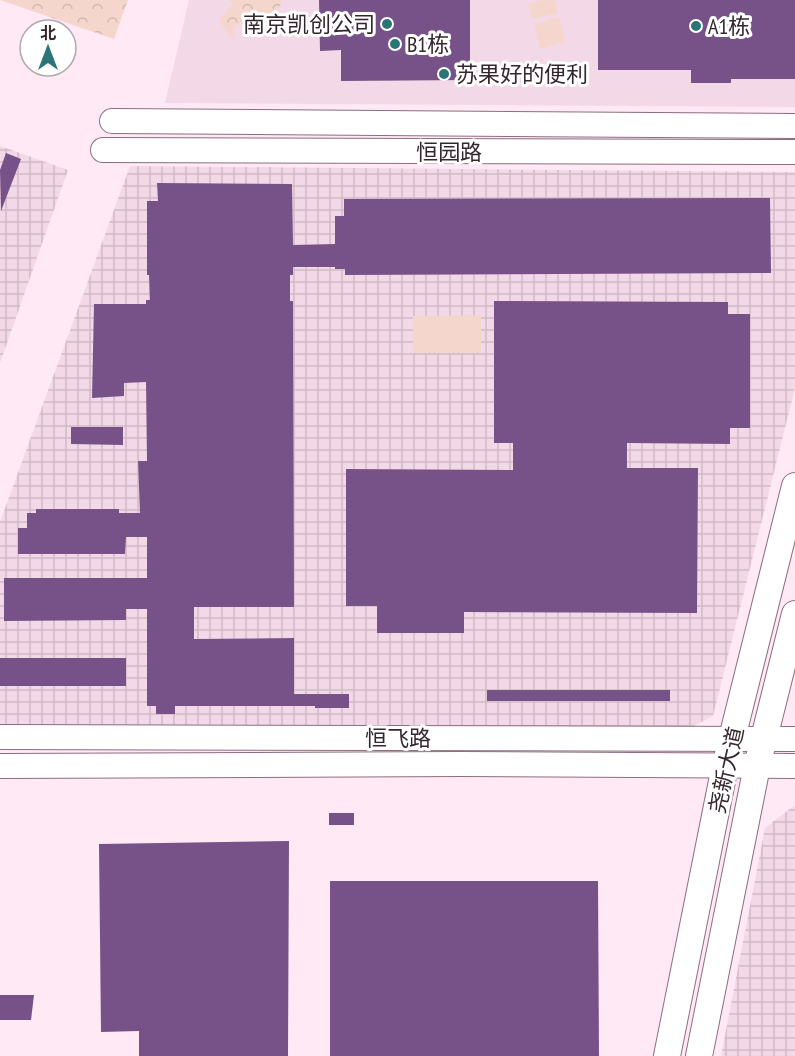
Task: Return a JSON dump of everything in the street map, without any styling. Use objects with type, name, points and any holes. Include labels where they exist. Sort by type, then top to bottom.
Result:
[{"type":"main road","name":"恒园路","points":[[112,121],[795,126]]},
{"type":"main road","points":[[507,125],[508,152]]},
{"type":"main road","name":"恒园路","points":[[103,150],[795,152]]},
{"type":"main road","name":"尧新大道","points":[[667,1056],[725,766],[795,486]]},
{"type":"main road","name":"尧新大道","points":[[699,1056],[757,766],[795,614]]},
{"type":"main road","name":"恒飞路","points":[[0,737],[795,739]]},
{"type":"main road","name":"恒飞路","points":[[0,766],[459,764],[795,766]]},
{"type":"shaded area","points":[[189,0],[795,0],[795,107],[165,103]]},
{"type":"shaded area","points":[[0,146],[68,170],[0,363]]},
{"type":"shaded area","points":[[130,166],[795,172],[795,388],[713,716],[688,729],[0,730],[0,522]]},
{"type":"shaded area","points":[[795,805],[795,1056],[721,1056],[765,828]]},
{"type":"green space","points":[[0,0],[128,0],[114,39],[78,27],[78,18],[53,18]]},
{"type":"green space","points":[[231,0],[281,0],[282,2],[265,37],[259,36],[266,17],[236,24],[233,32],[235,39],[232,39],[219,21],[232,4]]},
{"type":"green space","points":[[542,0],[555,0],[558,13],[532,19],[528,4]]},
{"type":"green space","points":[[559,17],[565,42],[540,49],[534,24]]},
{"type":"green space","points":[[481,315],[481,353],[413,353],[413,316]]},
{"type":"building","name":"B1栋","points":[[319,0],[470,0],[470,80],[341,81],[341,50],[320,51]]},
{"type":"building","name":"A1栋","points":[[598,0],[795,0],[795,79],[731,79],[731,83],[691,83],[691,70],[598,70]]},
{"type":"building","points":[[6,153],[21,159],[1,211],[0,170]]},
{"type":"building","points":[[157,183],[292,184],[293,245],[335,244],[335,216],[344,216],[344,199],[770,198],[771,273],[345,275],[345,269],[335,269],[335,267],[293,267],[293,275],[290,275],[290,301],[293,301],[294,607],[194,607],[194,639],[294,638],[294,694],[349,694],[349,708],[175,706],[175,714],[156,714],[156,706],[147,706],[147,609],[126,609],[126,620],[4,621],[4,578],[147,578],[147,537],[126,537],[125,554],[18,554],[18,528],[27,528],[27,513],[36,513],[36,509],[119,509],[119,513],[140,513],[138,461],[147,461],[146,382],[124,383],[124,396],[92,398],[94,304],[146,304],[146,300],[150,300],[149,275],[147,275],[147,201],[158,201]]},
{"type":"building","points":[[494,301],[728,302],[728,314],[750,314],[750,428],[730,428],[730,444],[627,443],[627,468],[698,468],[697,613],[464,612],[464,633],[377,633],[377,606],[346,606],[346,469],[513,470],[513,443],[494,443]]},
{"type":"building","points":[[71,427],[123,427],[123,445],[71,444]]},
{"type":"building","points":[[0,658],[126,658],[126,686],[0,686]]},
{"type":"building","points":[[487,690],[670,690],[670,701],[487,701]]},
{"type":"building","points":[[329,813],[354,813],[354,825],[329,825]]},
{"type":"building","points":[[289,841],[288,1056],[139,1056],[139,1031],[101,1032],[99,844]]},
{"type":"building","points":[[330,881],[598,881],[599,1056],[330,1056]]},
{"type":"building","points":[[0,995],[34,995],[31,1020],[0,1020]]},
{"type":"place","name":"南京凯创公司","points":[[387,24]]},
{"type":"place","name":"A1栋","points":[[696,26]]},
{"type":"place","name":"B1栋","points":[[395,44]]},
{"type":"place","name":"苏果好的便利","points":[[444,74]]}]
